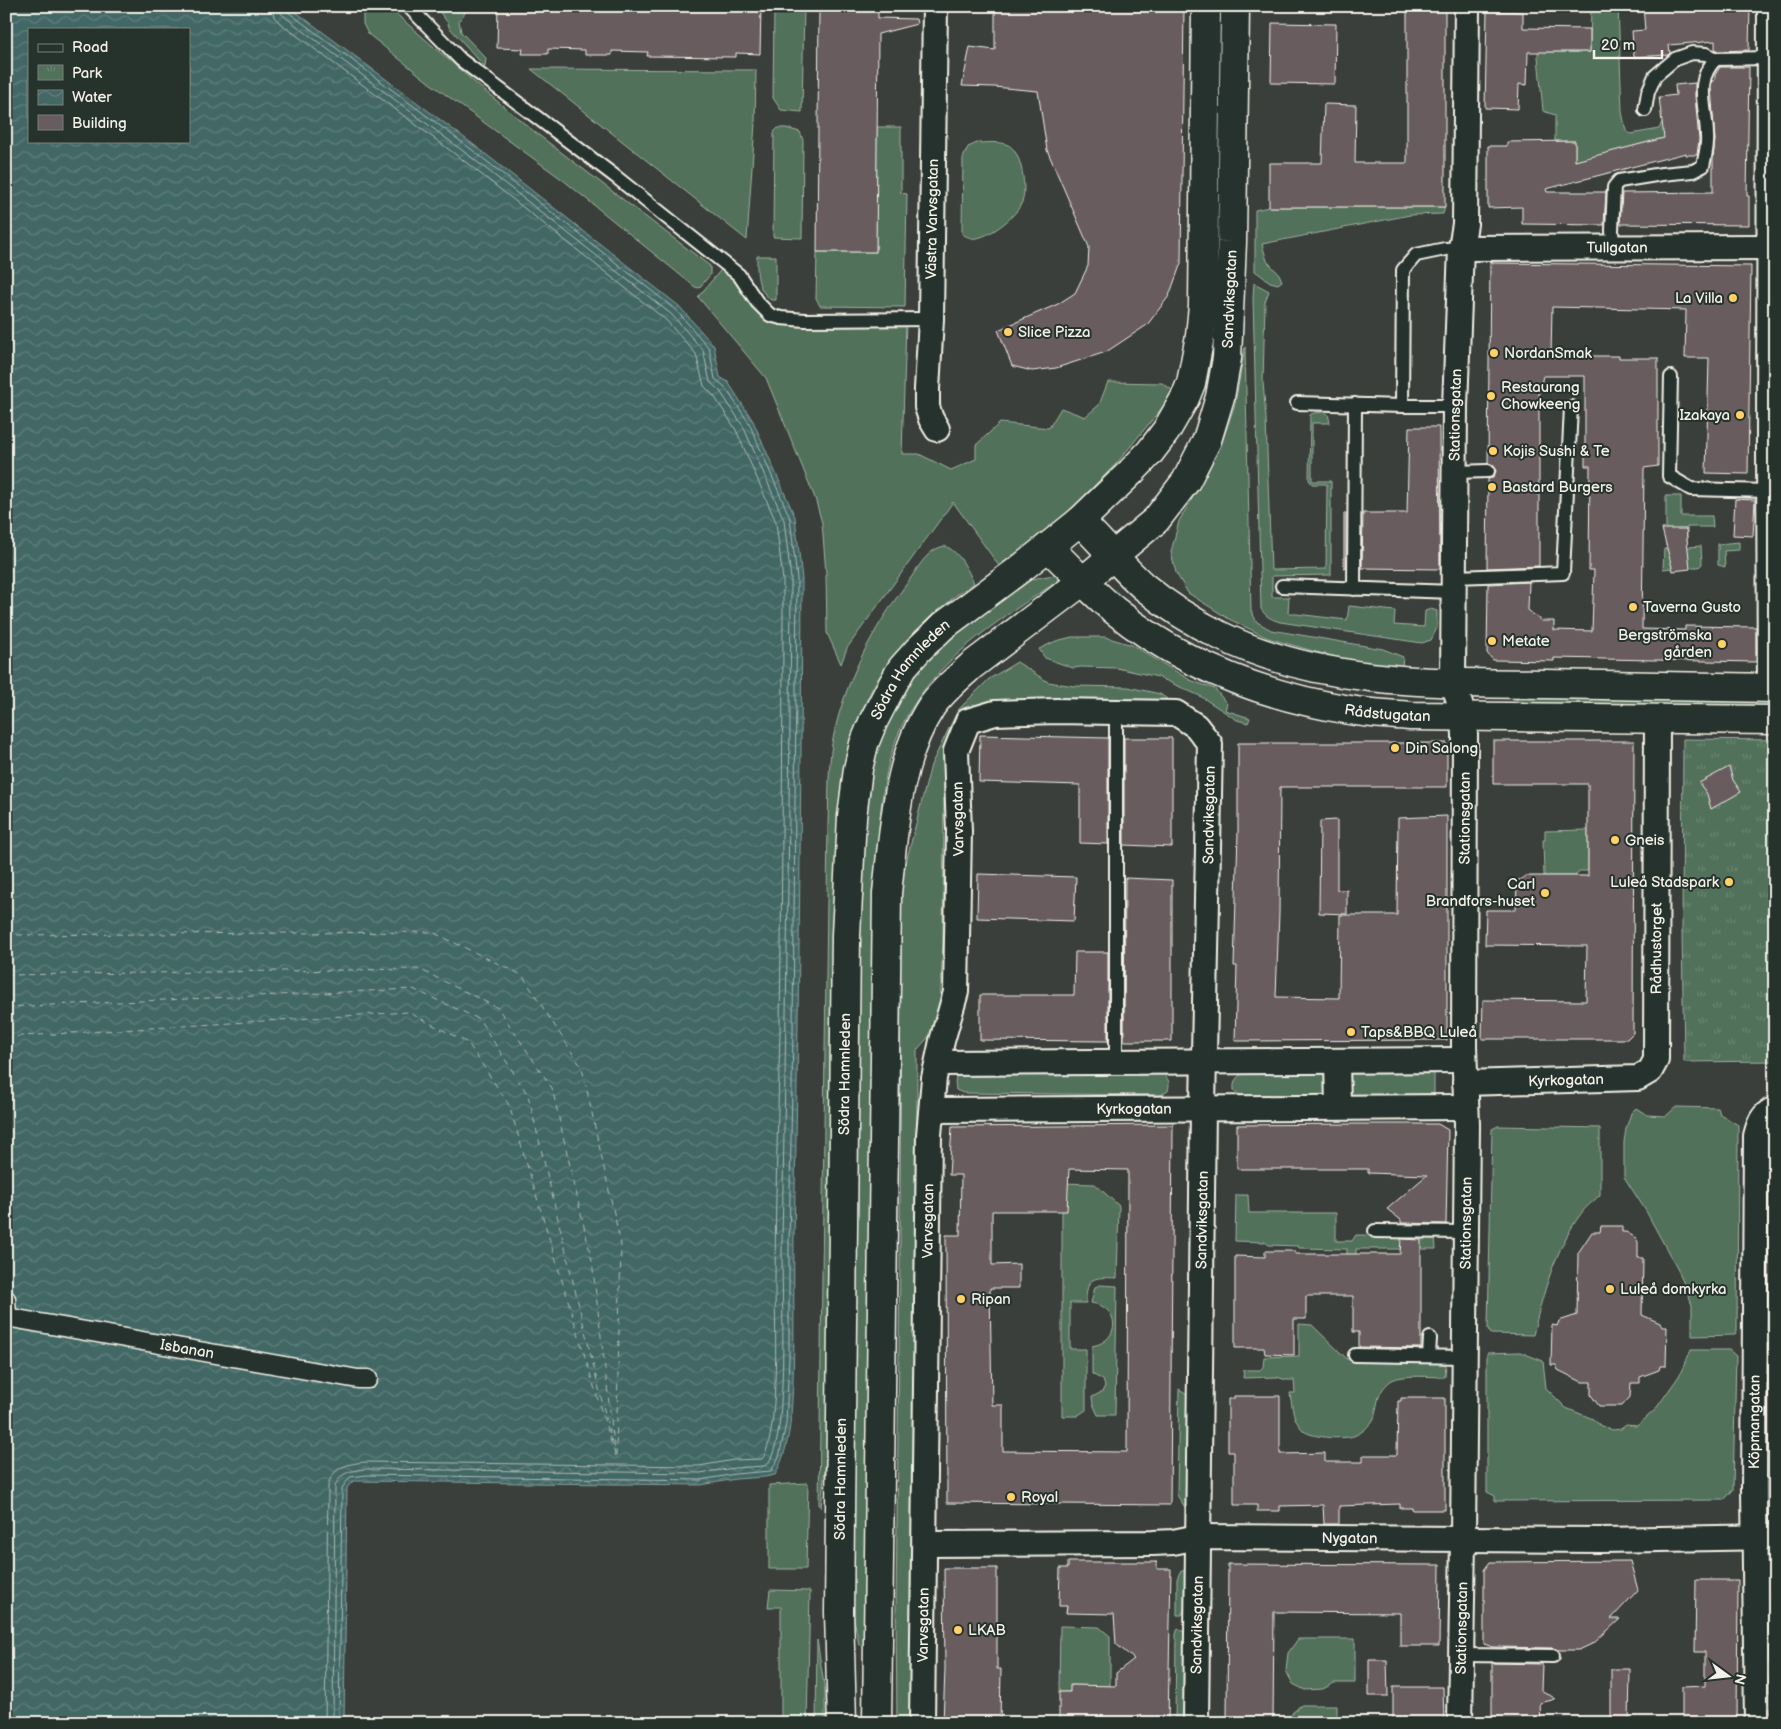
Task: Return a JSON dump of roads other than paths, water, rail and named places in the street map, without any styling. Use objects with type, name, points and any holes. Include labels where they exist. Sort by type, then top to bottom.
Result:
[{"type":"main road","name":"Sandviksgatan","points":[[1080,521],[1150,452],[1166,432],[1191,383],[1200,336],[1203,306],[1206,6]]},
{"type":"main road","name":"Sandviksgatan","points":[[1114,556],[1156,520],[1186,481],[1207,440],[1220,397],[1227,358],[1232,242],[1234,6]]},
{"type":"main road","name":"Södra Hamnleden","points":[[842,1723],[839,1612],[846,955],[852,817],[858,769],[873,722],[902,668],[944,626],[1080,521]]},
{"type":"main road","points":[[1080,521],[1144,586],[1183,615],[1220,635],[1297,664],[1339,673],[1377,678],[1453,683],[1772,688]]},
{"type":"main road","name":"Rådstugatan","points":[[1048,547],[1114,610],[1149,635],[1208,668],[1243,683],[1287,697],[1352,711],[1411,716],[1775,720]]},
{"type":"main road","points":[[877,1723],[887,903],[896,810],[904,770],[912,745],[931,707],[955,680],[1114,556]]},
{"type":"street","name":"Västra Varvsgatan","points":[[935,6],[931,319],[927,407],[937,429]]},
{"type":"street","name":"Stationsgatan","points":[[1460,1723],[1466,1232],[1464,716],[1453,683],[1455,406],[1461,248],[1465,224],[1467,6]]},
{"type":"street","points":[[1770,6],[1772,247],[1769,490],[1772,688]]},
{"type":"street","name":"Tullgatan","points":[[1461,248],[1772,247]]},
{"type":"street","name":"Varvsgatan","points":[[922,1723],[928,1135],[934,1078],[956,992],[959,831],[956,751],[968,721],[995,712],[1116,712]]},
{"type":"street","name":"Sandviksgatan","points":[[1116,712],[1176,713],[1194,724],[1210,744],[1203,1107],[1196,1723]]},
{"type":"street","name":"Rådhustorget","points":[[1656,1058],[1657,719]]},
{"type":"street","name":"Kyrkogatan","points":[[938,1063],[1338,1061],[1465,1071],[1638,1078],[1650,1071],[1656,1058]]},
{"type":"street","points":[[1338,1061],[1338,1107]]},
{"type":"street","name":"Kyrkogatan","points":[[932,1110],[1466,1107]]},
{"type":"street","name":"Köpmangatan","points":[[1756,1723],[1764,1670],[1765,1337],[1756,1136],[1767,1116]]},
{"type":"street","name":"Isbanan","points":[[6,1299],[7,1317],[358,1379],[368,1379]]},
{"type":"street","name":"Nygatan","points":[[925,1544],[1153,1544],[1173,1542],[1198,1536],[1602,1540],[1765,1537]]},
{"type":"lane","points":[[408,6],[461,60],[616,177],[740,275],[756,302],[770,315],[805,320],[931,319]]},
{"type":"lane","points":[[1645,110],[1648,92],[1655,76],[1675,59],[1692,53],[1706,54],[1716,59],[1769,58]]},
{"type":"lane","points":[[1613,247],[1614,187],[1619,181],[1693,171],[1703,166],[1708,135],[1703,96],[1704,77],[1708,66],[1716,59]]},
{"type":"lane","points":[[1402,406],[1404,270],[1416,255],[1461,248]]},
{"type":"lane","points":[[1671,377],[1669,476],[1691,489],[1769,490]]},
{"type":"lane","points":[[1297,403],[1455,406]]},
{"type":"lane","points":[[1354,589],[1355,404]]},
{"type":"lane","points":[[1282,586],[1354,589],[1454,585],[1563,573],[1571,407]]},
{"type":"lane","points":[[1455,472],[1488,471]]},
{"type":"lane","points":[[1116,712],[1116,1062]]},
{"type":"lane","points":[[1375,1231],[1466,1232]]},
{"type":"lane","points":[[1429,1356],[1430,1338]]},
{"type":"lane","points":[[1355,1355],[1465,1357]]},
{"type":"lane","points":[[1461,1655],[1552,1656]]},
{"type":"water","points":[[6,6],[288,6],[474,145],[679,306],[714,346],[720,377],[728,382],[753,421],[795,517],[802,579],[802,661],[794,1365],[789,1430],[780,1464],[775,1475],[701,1485],[353,1481],[347,1488],[344,1723],[6,1723]]},
{"type":"place","name":"La Villa","points":[[1733,298]]},
{"type":"place","name":"Slice Pizza","points":[[1008,332]]},
{"type":"place","name":"NordanSmak","points":[[1494,353]]},
{"type":"place","name":"Restaurang Chowkeeng","points":[[1491,396]]},
{"type":"place","name":"Izakaya","points":[[1740,415]]},
{"type":"place","name":"Kojis Sushi & Te","points":[[1493,451]]},
{"type":"place","name":"Bastard Burgers","points":[[1492,487]]},
{"type":"place","name":"Taverna Gusto","points":[[1633,607]]},
{"type":"place","name":"Metate","points":[[1492,641]]},
{"type":"place","name":"Bergströmska gården","points":[[1722,644]]},
{"type":"place","name":"Din Salong","points":[[1395,748]]},
{"type":"place","name":"Gneis","points":[[1615,840]]},
{"type":"place","name":"Luleå Stadspark","points":[[1729,882]]},
{"type":"place","name":"Carl Brandfors-huset","points":[[1545,893]]},
{"type":"place","name":"Taps&BBQ Luleå","points":[[1351,1032]]},
{"type":"place","name":"Luleå domkyrka","points":[[1610,1289]]},
{"type":"place","name":"Ripan","points":[[961,1299]]},
{"type":"place","name":"Royal","points":[[1011,1497]]},
{"type":"place","name":"LKAB","points":[[958,1630]]}]
